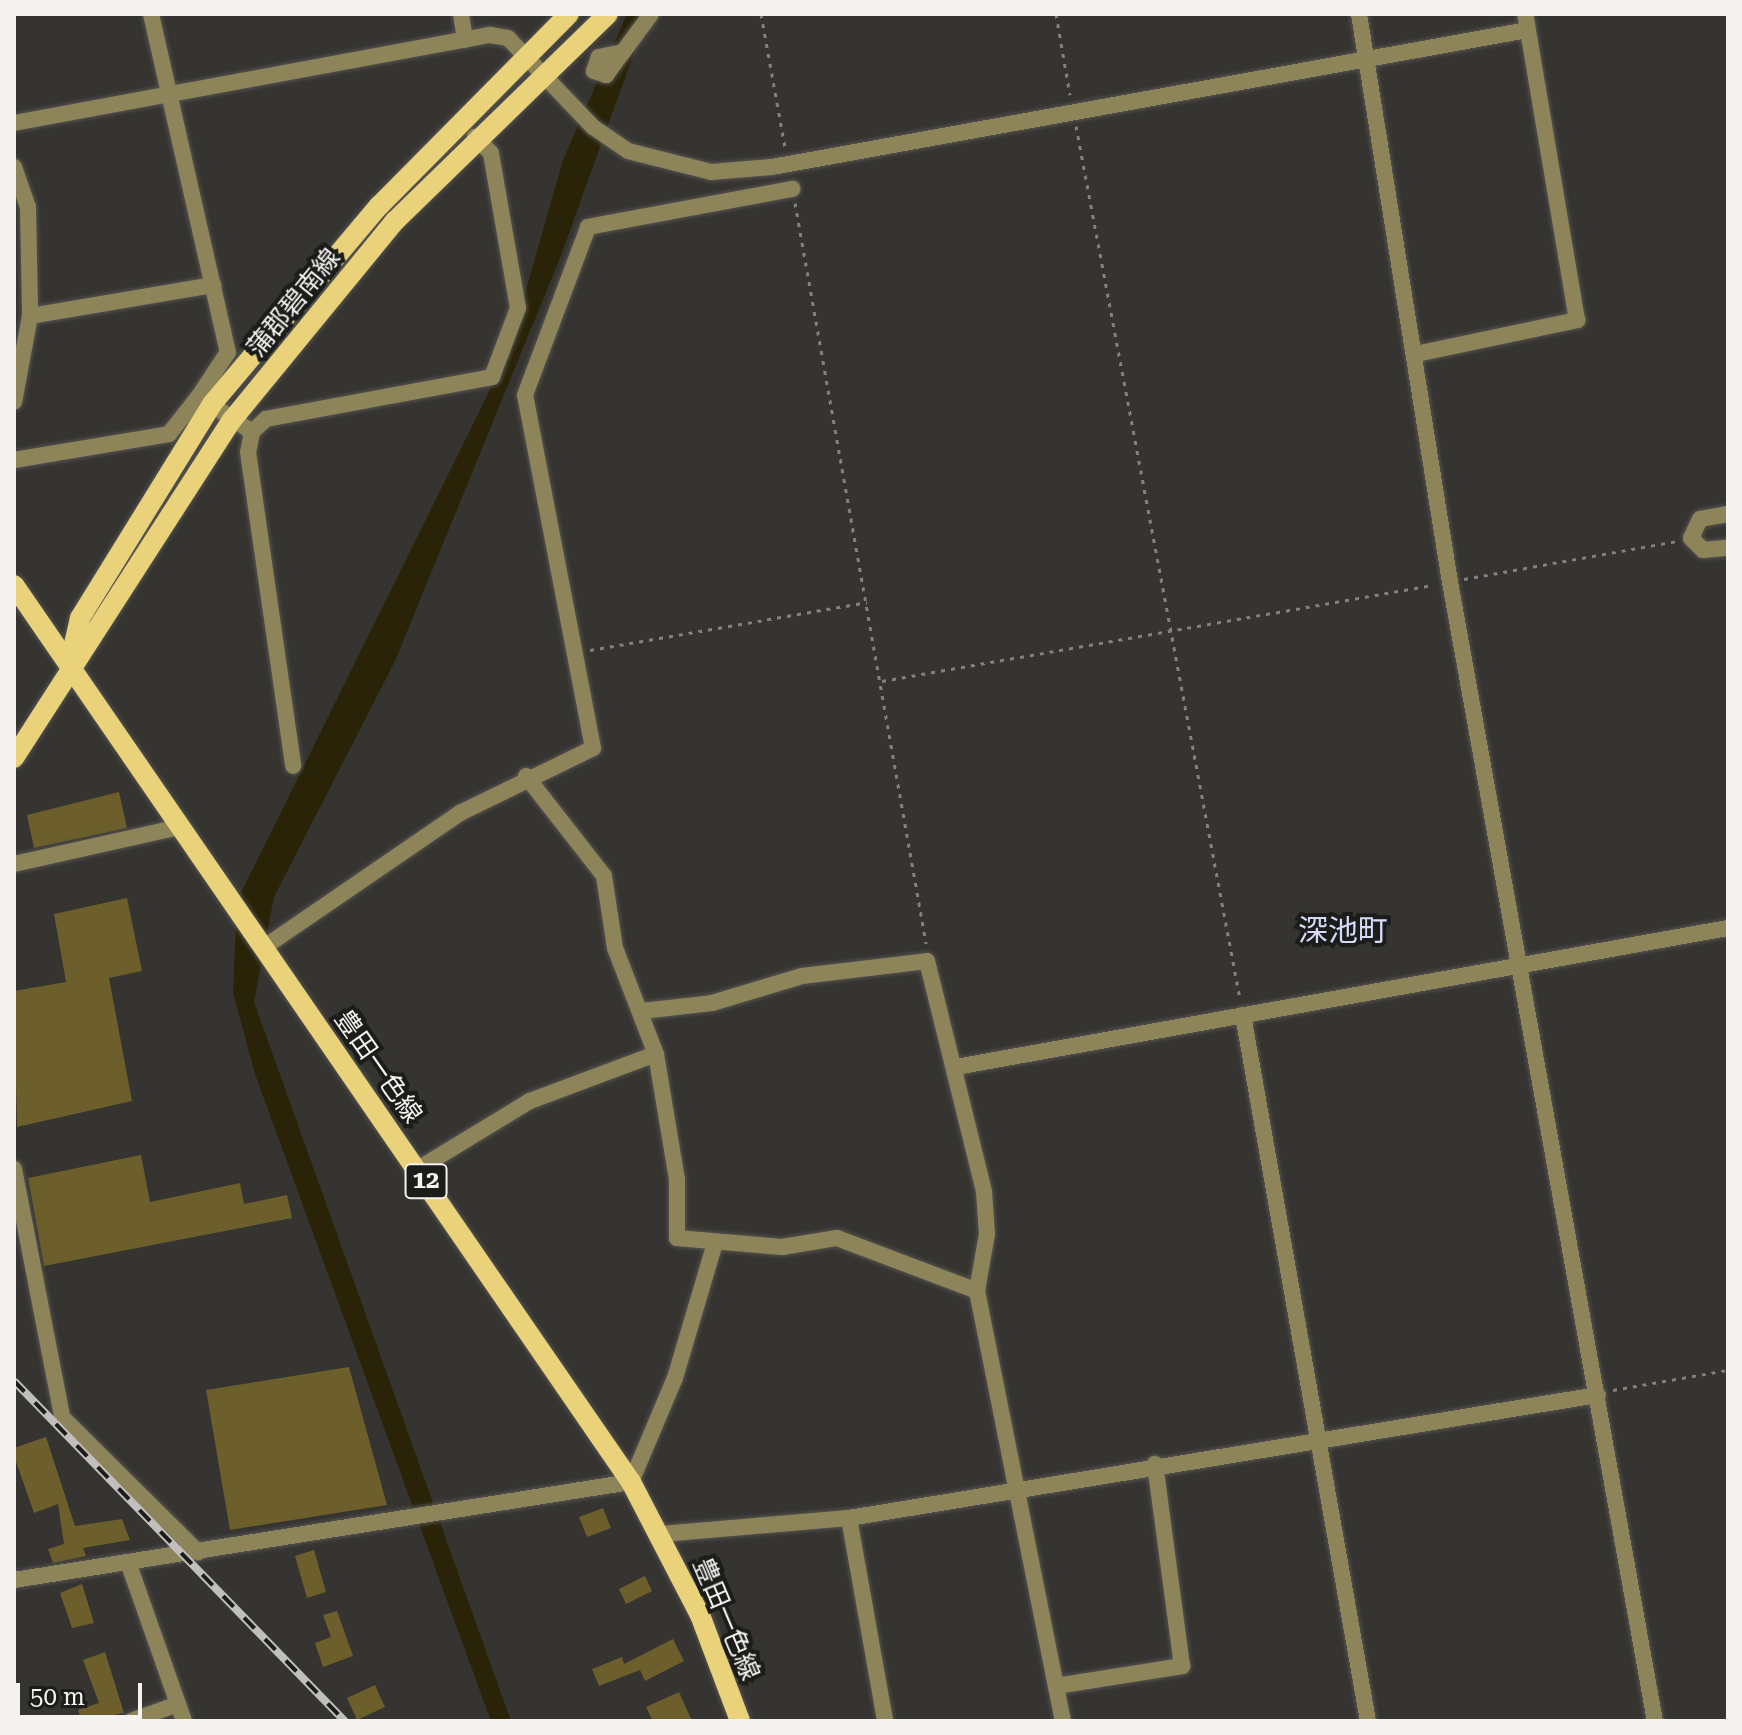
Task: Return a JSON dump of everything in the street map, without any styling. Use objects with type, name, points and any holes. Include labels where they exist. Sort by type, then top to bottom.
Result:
[{"type":"main road","name":"蒲郡碧南線","points":[[69,665],[80,618],[206,400],[379,206],[569,14]]},
{"type":"main road","name":"蒲郡碧南線","points":[[14,758],[69,665],[232,420],[395,221],[475,137],[608,14]]},
{"type":"main road","name":"豊田一色線","points":[[14,585],[175,828],[418,1169],[631,1482],[661,1534],[740,1721]]},
{"type":"street","points":[[14,460],[169,434],[206,400],[228,352],[172,92],[151,14]]},
{"type":"street","points":[[461,14],[465,40]]},
{"type":"street","points":[[623,52],[651,14]]},
{"type":"street","points":[[1359,14],[1416,354],[1450,582],[1655,1721]]},
{"type":"street","points":[[14,123],[465,40],[508,38],[593,127],[655,162],[711,172],[788,164],[1073,114],[1526,22],[1577,320],[1416,354]]},
{"type":"street","points":[[293,766],[248,452],[252,432],[266,419],[492,377],[518,308],[491,153],[475,137]]},
{"type":"street","points":[[14,167],[28,207],[25,312],[14,402]]},
{"type":"street","points":[[263,948],[526,776],[593,748],[579,652],[525,395],[588,227],[792,189]]},
{"type":"street","points":[[25,312],[213,285]]},
{"type":"street","points":[[206,400],[252,432]]},
{"type":"street","points":[[1728,514],[1700,519],[1691,538],[1703,550],[1728,548]]},
{"type":"street","points":[[526,776],[604,876],[615,948],[642,1011],[656,1054],[677,1179],[677,1238],[782,1247],[837,1238],[977,1291]]},
{"type":"street","points":[[14,864],[175,828]]},
{"type":"street","points":[[956,1067],[1728,928]]},
{"type":"street","points":[[642,1011],[712,1003],[802,976],[927,961],[956,1067],[984,1192],[987,1234],[977,1291],[1020,1486],[1063,1721]]},
{"type":"street","points":[[1243,1015],[1314,1445],[1368,1721]]},
{"type":"street","points":[[418,1169],[530,1101],[656,1054]]},
{"type":"street","points":[[14,1169],[62,1417],[198,1552]]},
{"type":"street","points":[[14,1580],[631,1482],[675,1378],[715,1243]]},
{"type":"street","points":[[661,1534],[849,1518],[1020,1486],[1155,1464],[1314,1445],[1598,1395]]},
{"type":"street","points":[[1056,1686],[1182,1666],[1155,1464]]},
{"type":"street","points":[[849,1518],[885,1721]]},
{"type":"street","points":[[128,1562],[184,1721]]},
{"type":"street","points":[[131,1721],[178,1704]]},
{"type":"path","points":[[761,14],[788,164]]},
{"type":"path","points":[[1056,14],[1243,1015]]},
{"type":"path","points":[[792,189],[882,681],[927,961]]},
{"type":"path","points":[[882,681],[1691,538]]},
{"type":"path","points":[[579,652],[868,601]]},
{"type":"path","points":[[1598,1395],[1728,1370]]},
{"type":"shaded area","points":[[627,14],[648,14],[560,258],[395,661],[274,897],[254,1002],[511,1721],[491,1721],[255,1074],[233,992],[237,901],[487,396],[515,329],[563,160]]},
{"type":"building","points":[[119,792],[127,828],[34,848],[27,815]]},
{"type":"building","points":[[127,898],[142,971],[109,978],[132,1101],[17,1127],[14,991],[66,982],[54,914]]},
{"type":"building","points":[[141,1155],[150,1202],[240,1183],[244,1204],[287,1195],[292,1218],[44,1266],[28,1178]]},
{"type":"building","points":[[349,1367],[387,1505],[230,1530],[206,1390]]},
{"type":"building","points":[[46,1437],[75,1526],[122,1519],[130,1540],[83,1548],[86,1556],[53,1563],[48,1549],[64,1544],[58,1504],[34,1513],[14,1456],[14,1448]]},
{"type":"building","points":[[603,1508],[611,1528],[587,1537],[579,1517]]},
{"type":"building","points":[[314,1550],[326,1592],[307,1598],[295,1556]]},
{"type":"building","points":[[645,1576],[652,1591],[626,1604],[619,1589]]},
{"type":"building","points":[[82,1584],[94,1623],[72,1628],[60,1593]]},
{"type":"building","points":[[337,1611],[353,1656],[323,1667],[315,1643],[331,1637],[323,1615]]},
{"type":"building","points":[[673,1639],[684,1661],[645,1681],[640,1670],[599,1686],[592,1669],[622,1657],[624,1664]]},
{"type":"building","points":[[105,1652],[124,1713],[82,1721],[78,1710],[99,1703],[83,1660]]},
{"type":"building","points":[[375,1685],[385,1707],[357,1720],[347,1698]]},
{"type":"building","points":[[679,1692],[692,1721],[653,1721],[646,1707]]},
{"type":"railway","points":[[14,1381],[345,1721]]},
{"type":"district","name":"深池町","points":[[1343,931]]}]
